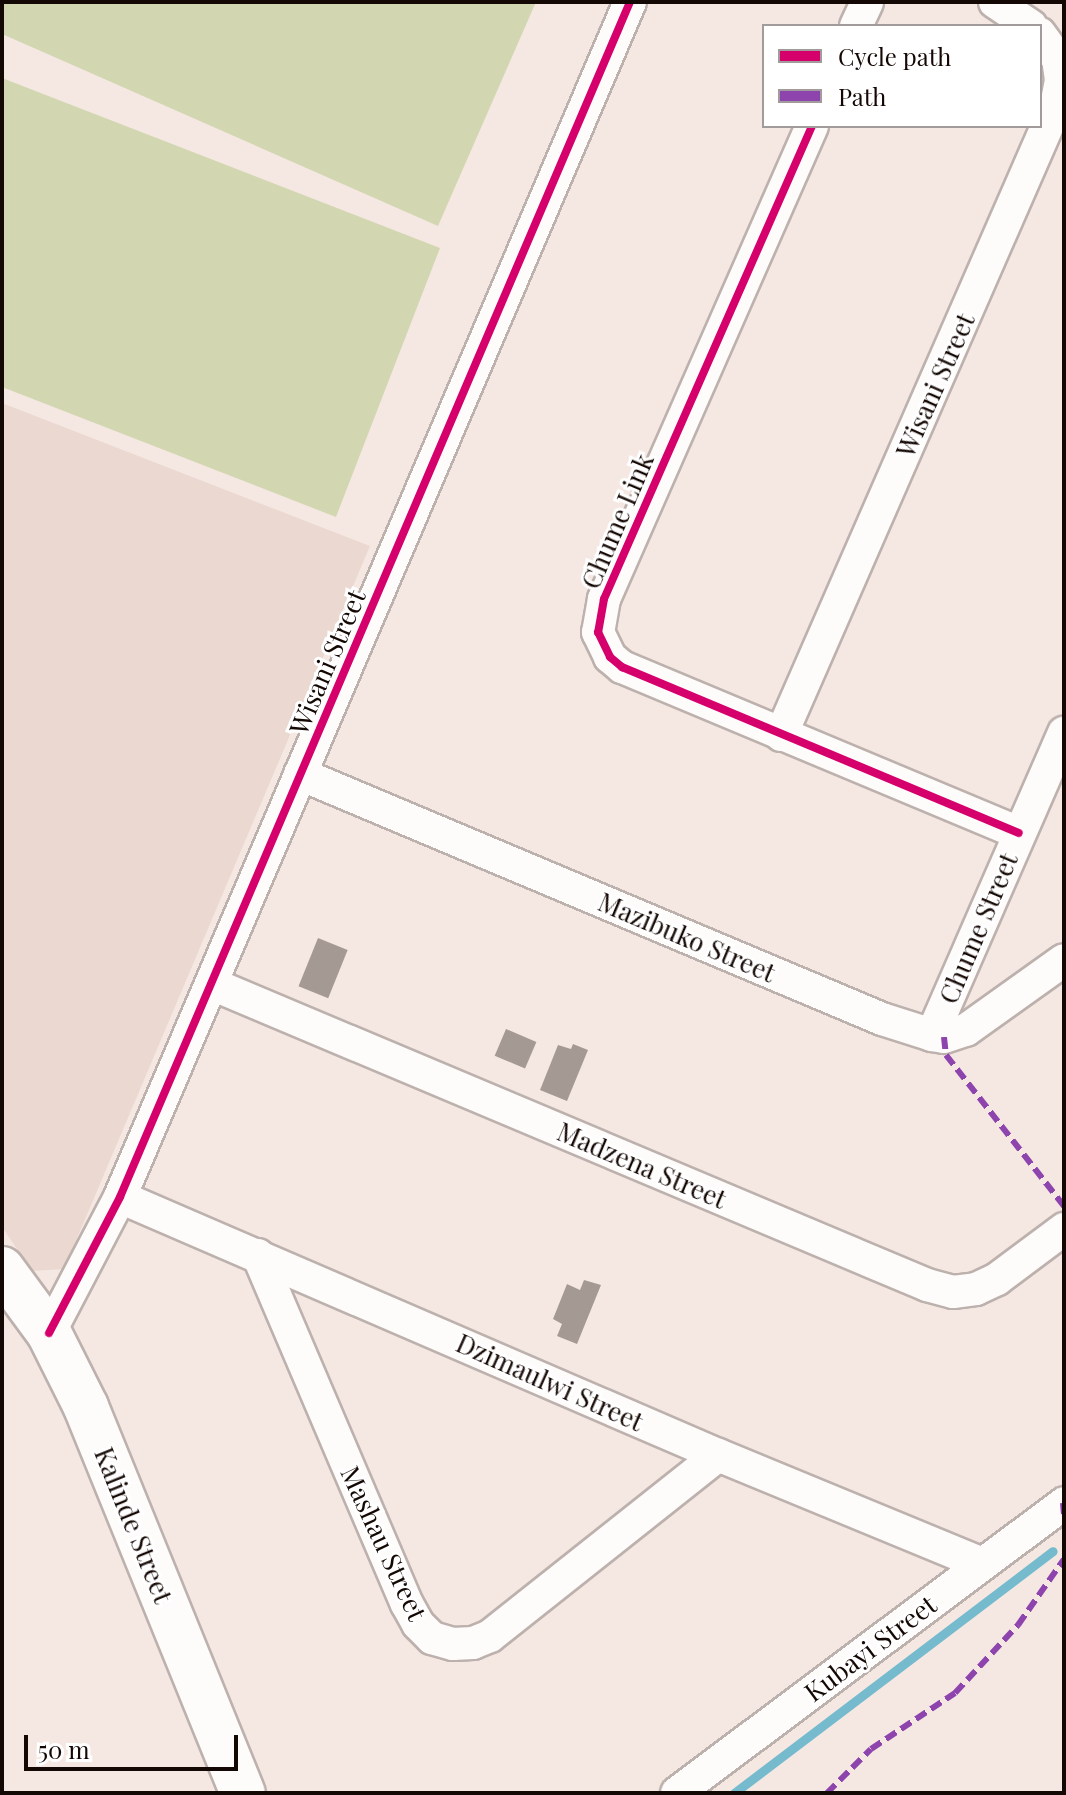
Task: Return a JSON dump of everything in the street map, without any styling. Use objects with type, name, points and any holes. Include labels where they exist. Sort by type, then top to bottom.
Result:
[{"type":"street","name":"Wisani Street","points":[[49,1333],[120,1197],[630,2]]},
{"type":"street","points":[[857,24],[867,2]]},
{"type":"street","points":[[995,2],[1028,24]]},
{"type":"street","name":"Wisani Street","points":[[781,735],[1056,106],[1061,80],[1058,59],[1042,37]]},
{"type":"street","name":"Chume Link","points":[[811,128],[604,599],[598,632],[610,657],[622,667],[1019,833]]},
{"type":"street","name":"Chume Street","points":[[932,1035],[1062,742]]},
{"type":"street","name":"Mazibuko Street","points":[[300,774],[882,1019],[932,1035],[944,1037],[966,1030],[1064,960]]},
{"type":"street","name":"Madzena Street","points":[[212,984],[927,1285],[953,1292],[976,1289],[997,1279],[1064,1229]]},
{"type":"street","name":"Dzimaulwi Street","points":[[120,1197],[718,1455],[982,1564]]},
{"type":"street","name":"Mashau Street","points":[[258,1255],[407,1604],[418,1624],[432,1638],[453,1644],[473,1643],[490,1636],[718,1455]]},
{"type":"street","name":"Kalinde Street","points":[[2,1269],[49,1333],[86,1407],[243,1793]]},
{"type":"street","name":"Kubayi Street","points":[[677,1793],[1064,1503]]},
{"type":"shaded area","points":[[2,403],[370,546],[64,1269],[32,1271],[2,1227]]},
{"type":"green space","points":[[2,2],[536,2],[438,226],[2,34]]},
{"type":"green space","points":[[2,78],[440,248],[336,517],[2,387]]},
{"type":"building","points":[[318,938],[348,950],[328,998],[299,986]]},
{"type":"building","points":[[506,1029],[536,1042],[525,1069],[495,1056]]},
{"type":"building","points":[[573,1044],[588,1050],[567,1101],[540,1090],[558,1045],[571,1049]]},
{"type":"building","points":[[584,1280],[601,1285],[577,1344],[557,1336],[562,1324],[553,1319],[567,1284],[580,1290]]},
{"type":"waterway","points":[[734,1793],[1053,1551]]},
{"type":"marked path","points":[[944,1037],[946,1055],[1064,1206]]},
{"type":"marked path","points":[[1063,1503],[1064,1514]]},
{"type":"marked path","points":[[827,1793],[871,1749],[955,1693],[1018,1625],[1064,1559]]},
{"type":"cycle path","points":[[49,1333],[120,1197],[630,2]]},
{"type":"cycle path","points":[[811,128],[604,599],[598,632],[610,657],[622,667],[1019,833]]}]
